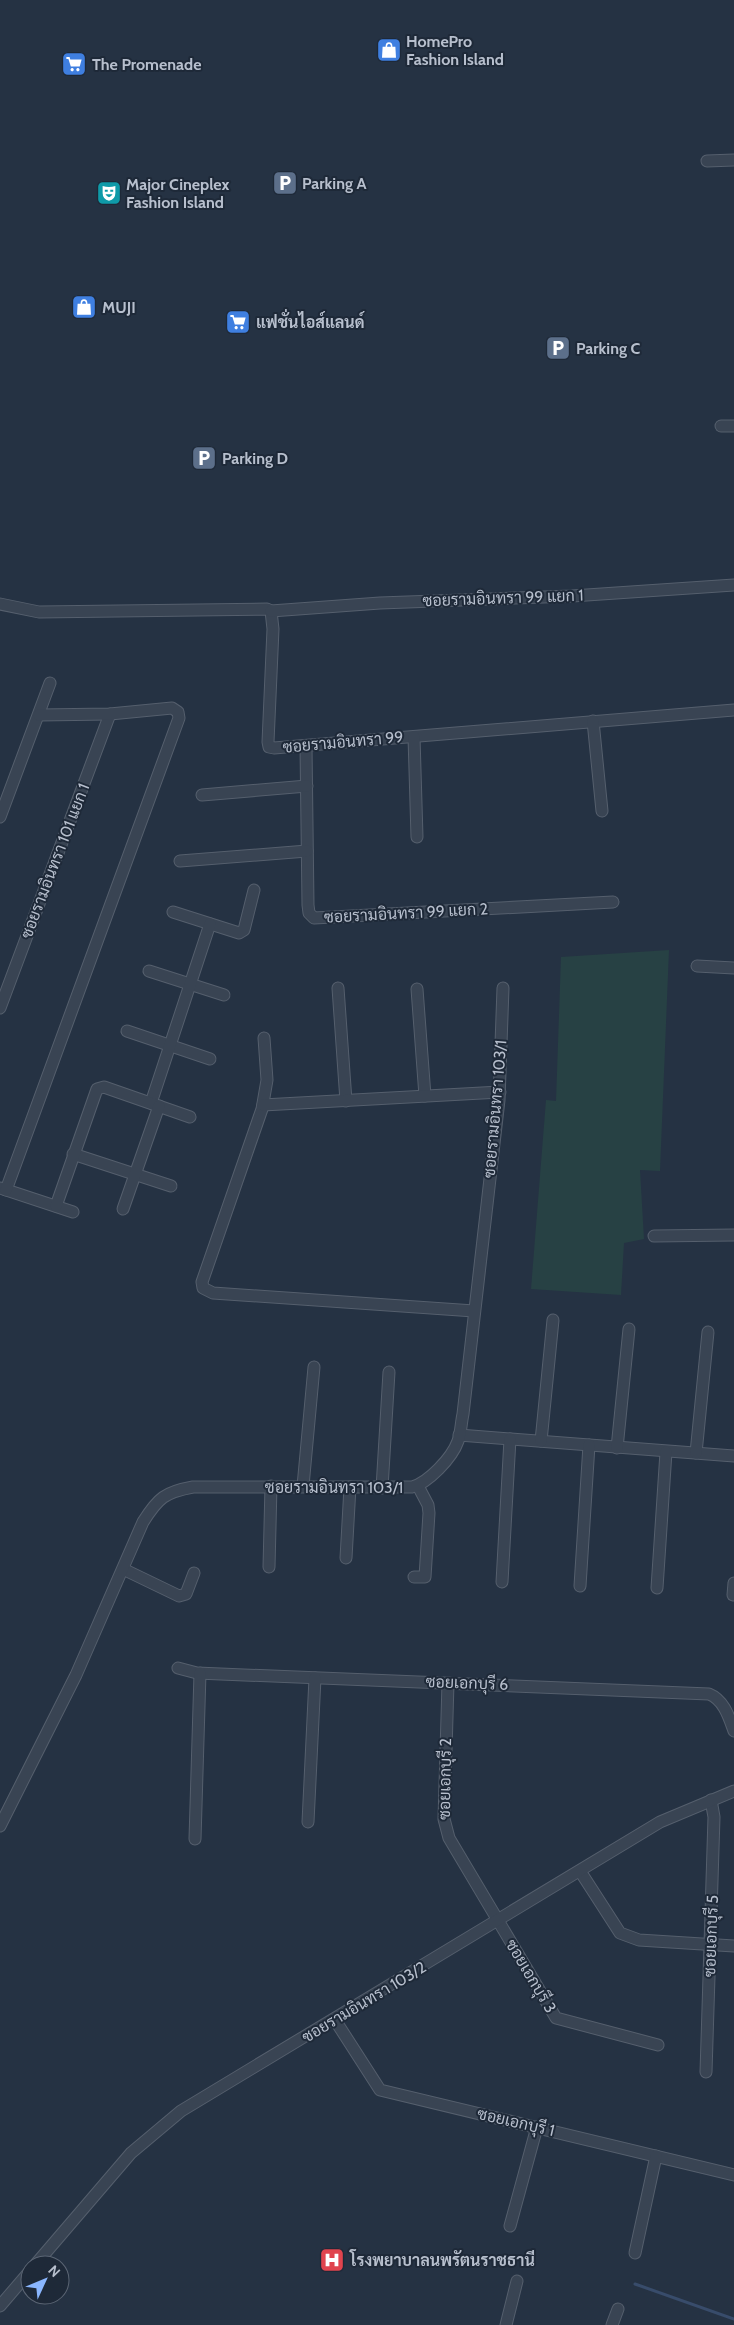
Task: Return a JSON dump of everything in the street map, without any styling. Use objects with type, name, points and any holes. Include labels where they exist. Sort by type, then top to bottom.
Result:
[{"type":"street","points":[[707,161],[734,160]]},
{"type":"street","points":[[721,426],[734,426]]},
{"type":"street","name":"ซอยรามอินทรา 99 แยก 1","points":[[271,611],[389,603],[572,596],[734,585]]},
{"type":"street","points":[[0,604],[40,612],[267,609],[271,611]]},
{"type":"street","name":"ซอยรามอินทรา 99","points":[[271,611],[274,629],[269,747],[306,746],[734,710]]},
{"type":"street","points":[[0,817],[50,683]]},
{"type":"street","points":[[39,715],[110,714],[172,708],[178,712],[179,718],[3,1189],[73,1212]]},
{"type":"street","name":"ซอยรามอินทรา 101 แยก 1","points":[[0,1008],[110,714]]},
{"type":"street","points":[[593,721],[602,811]]},
{"type":"street","points":[[414,736],[417,837]]},
{"type":"street","name":"ซอยรามอินทรา 99 แยก 2","points":[[306,746],[308,905],[309,913],[314,918],[613,902]]},
{"type":"street","points":[[202,795],[307,786]]},
{"type":"street","points":[[180,861],[307,851]]},
{"type":"street","points":[[173,912],[239,934],[242,932],[254,890]]},
{"type":"street","points":[[123,1209],[155,1105],[170,1044],[210,924]]},
{"type":"street","points":[[697,966],[734,968]]},
{"type":"street","points":[[149,971],[224,994]]},
{"type":"street","points":[[338,988],[346,1100]]},
{"type":"street","name":"ซอยรามอินทรา 103/1","points":[[0,1826],[76,1675],[143,1522],[153,1506],[170,1492],[193,1487],[303,1486],[382,1488],[418,1486],[435,1473],[458,1443],[500,1092],[503,988]]},
{"type":"street","points":[[417,989],[424,1096]]},
{"type":"street","points":[[127,1031],[170,1044],[210,1060]]},
{"type":"street","points":[[264,1038],[267,1080],[262,1105],[202,1282],[206,1292],[239,1296],[474,1311]]},
{"type":"street","points":[[56,1206],[97,1089],[104,1087],[190,1117]]},
{"type":"street","points":[[262,1105],[500,1092]]},
{"type":"street","points":[[73,1154],[171,1186]]},
{"type":"street","points":[[654,1236],[734,1235]]},
{"type":"street","points":[[542,1441],[553,1320]]},
{"type":"street","points":[[617,1448],[629,1329]]},
{"type":"street","points":[[696,1453],[708,1332]]},
{"type":"street","points":[[303,1486],[314,1367]]},
{"type":"street","points":[[382,1488],[389,1372]]},
{"type":"street","points":[[459,1435],[734,1456]]},
{"type":"street","points":[[502,1582],[510,1439]]},
{"type":"street","points":[[580,1586],[589,1445]]},
{"type":"street","points":[[657,1588],[666,1452]]},
{"type":"street","points":[[269,1567],[271,1486]]},
{"type":"street","points":[[414,1577],[425,1577],[429,1528],[428,1505],[418,1486]]},
{"type":"street","points":[[346,1558],[350,1488]]},
{"type":"street","points":[[123,1569],[179,1596],[186,1594],[194,1573]]},
{"type":"street","name":"ซอยเอกบุรี 6","points":[[178,1668],[200,1673],[709,1694],[716,1697],[722,1704],[734,1731]]},
{"type":"street","points":[[195,1839],[200,1673]]},
{"type":"street","points":[[308,1822],[315,1678]]},
{"type":"street","name":"ซอยเอกบุรี 2","points":[[448,1683],[445,1829],[498,1921]]},
{"type":"street","name":"ซอยรามอินทรา 103/2","points":[[43,2255],[130,2153],[181,2111],[335,2020],[660,1822],[734,1791]]},
{"type":"street","name":"ซอยเอกบุรี 5","points":[[706,2072],[714,1818],[711,1800]]},
{"type":"street","points":[[580,1871],[620,1934],[639,1940],[734,1946]]},
{"type":"street","name":"ซอยเอกบุรี 3","points":[[498,1921],[556,2018],[658,2045]]},
{"type":"street","name":"ซอยเอกบุรี 1","points":[[335,2020],[380,2090],[734,2175]]},
{"type":"street","points":[[510,2226],[537,2127]]},
{"type":"street","points":[[635,2253],[656,2156]]},
{"type":"street","points":[[506,2325],[517,2281]]},
{"type":"street","points":[[0,2306],[20,2283]]},
{"type":"street","points":[[612,2325],[618,2309]]},
{"type":"green space","points":[[669,950],[660,1171],[640,1170],[644,1239],[624,1243],[621,1295],[531,1289],[546,1100],[556,1101],[561,957]]},
{"type":"waterway","points":[[635,2284],[734,2319]]},
{"type":"place","name":"HomePro Fashion Island","points":[[389,50]]},
{"type":"place","name":"The Promenade","points":[[74,64]]},
{"type":"place","name":"Parking A","points":[[285,183]]},
{"type":"place","name":"Major Cineplex Fashion Island","points":[[109,193]]},
{"type":"place","name":"MUJI","points":[[84,307]]},
{"type":"place","name":"แฟชั่นไอส์แลนด์","points":[[238,322]]},
{"type":"place","name":"Parking C","points":[[558,348]]},
{"type":"place","name":"Parking D","points":[[204,458]]},
{"type":"place","name":"โรงพยาบาลนพรัตนราชธานี","points":[[332,2260]]}]
